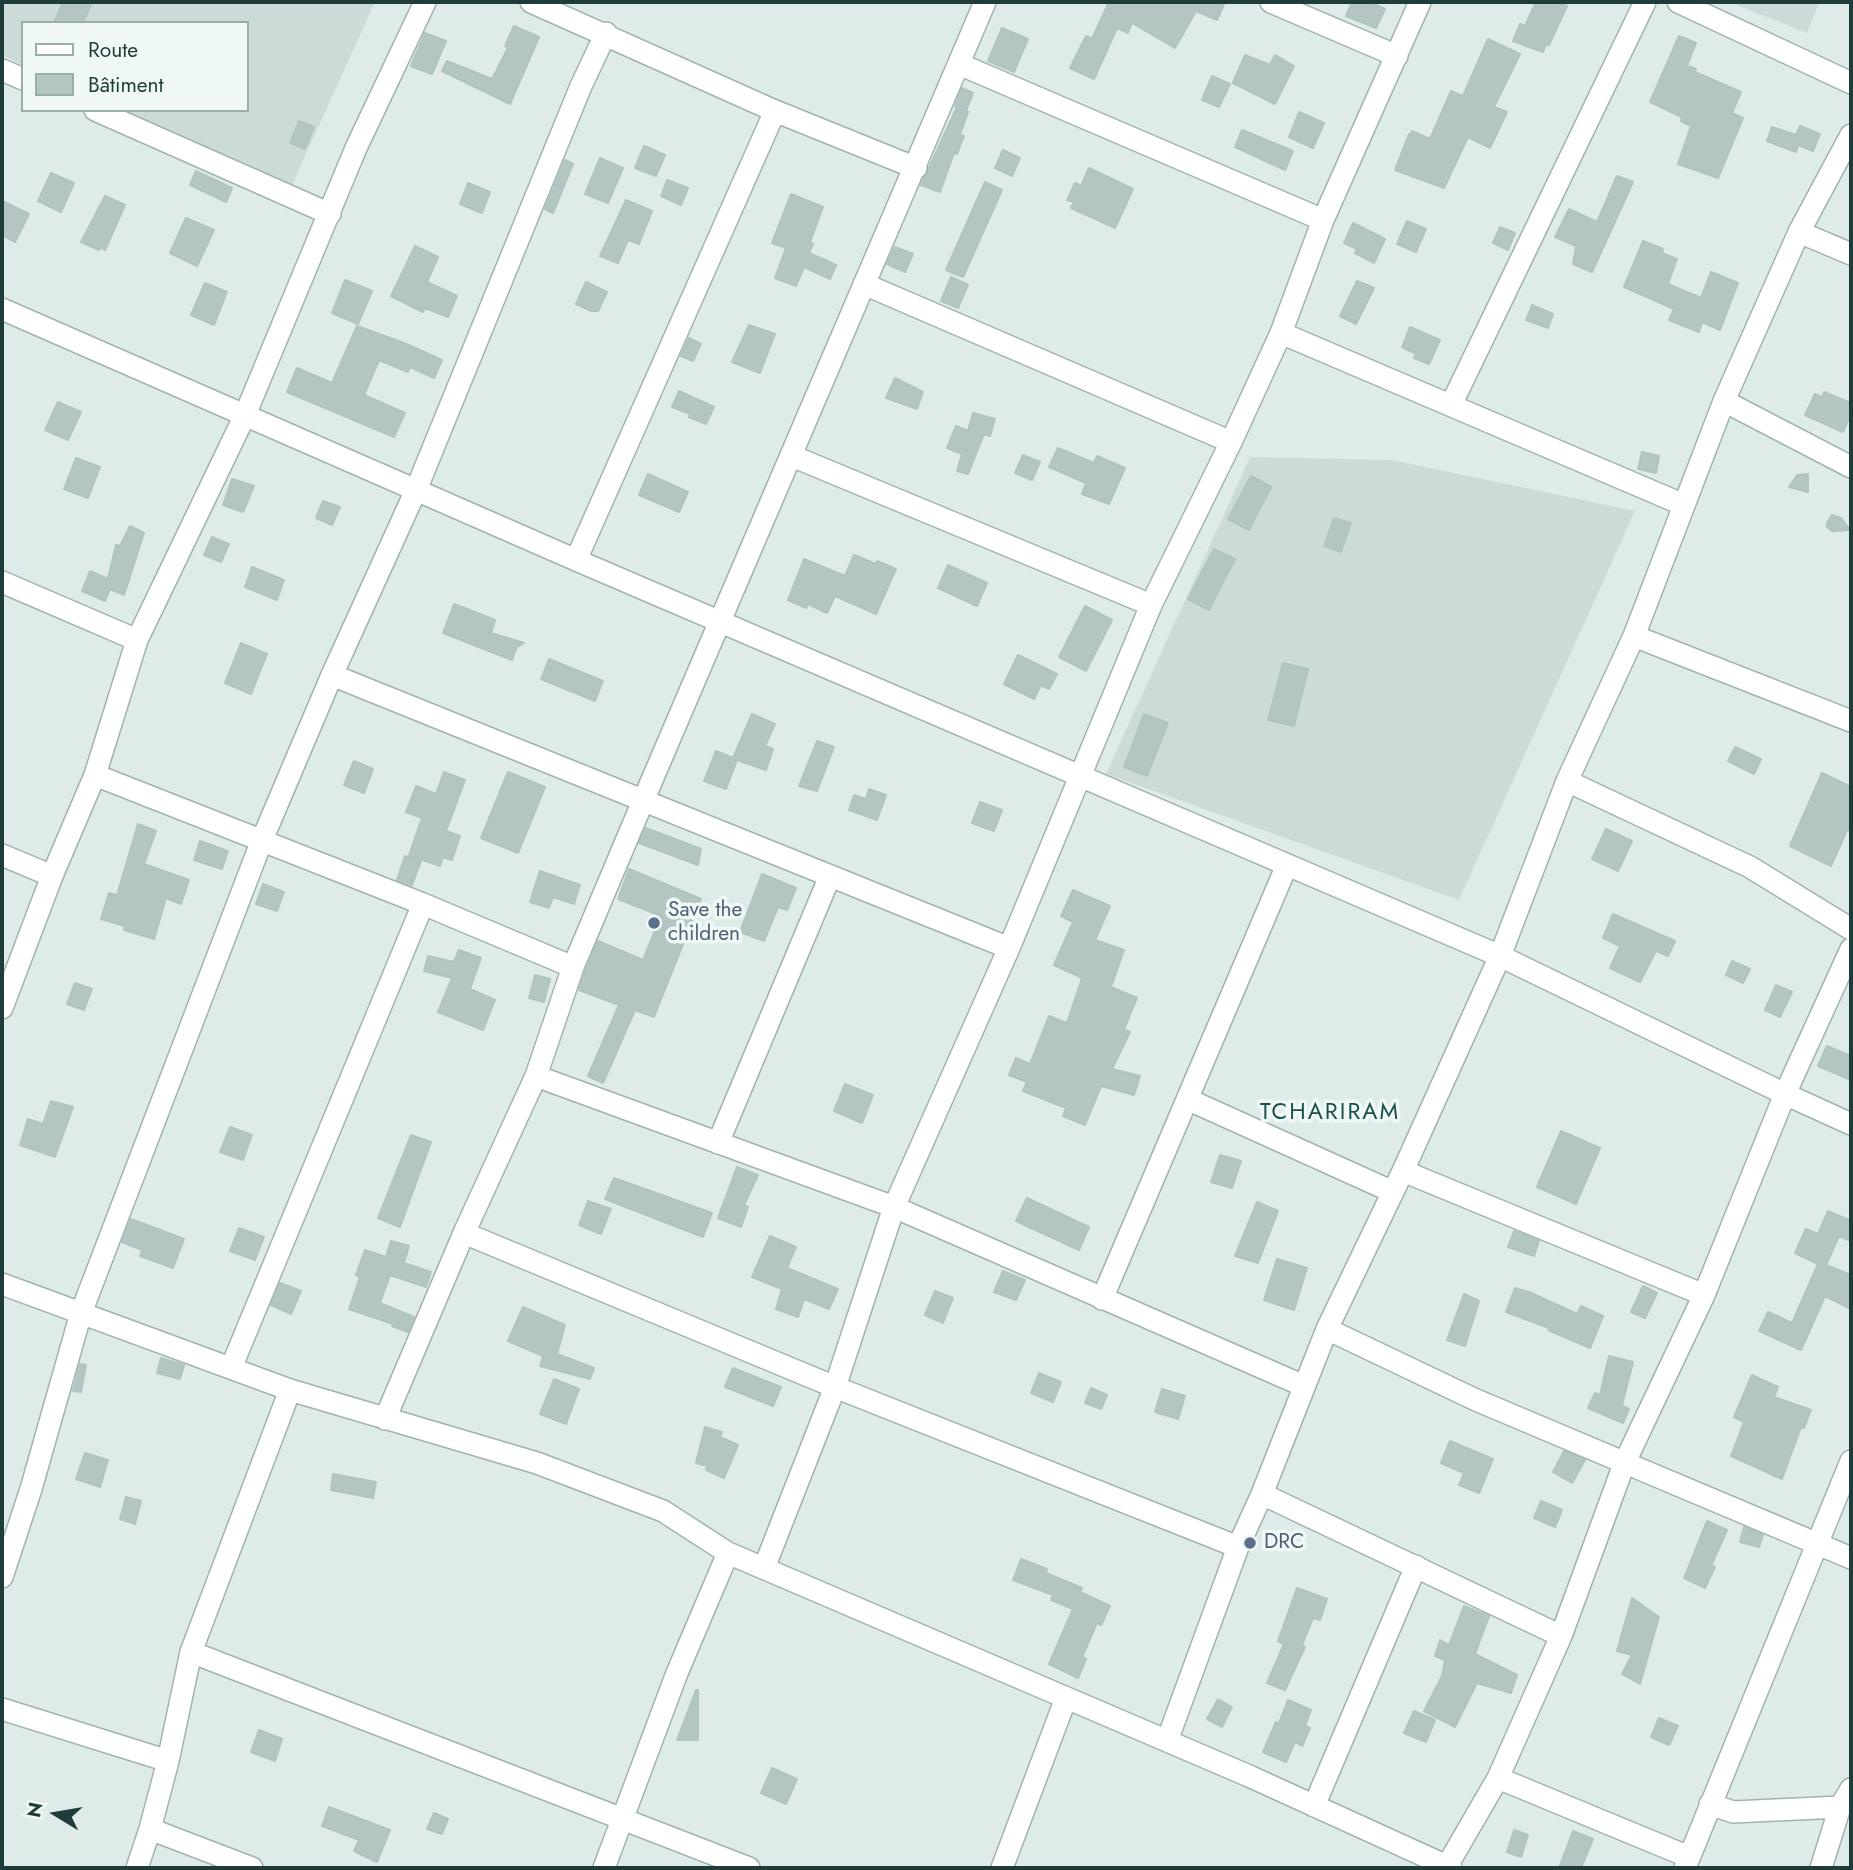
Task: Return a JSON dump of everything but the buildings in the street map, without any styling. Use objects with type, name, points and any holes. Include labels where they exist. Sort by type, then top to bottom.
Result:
[{"type":"street","points":[[2,1008],[52,876],[95,775],[137,640],[245,415],[356,148],[425,2]]},
{"type":"street","points":[[531,2],[606,33],[775,111],[916,168]]},
{"type":"street","points":[[385,1419],[464,1233],[536,1076],[573,967],[985,2]]},
{"type":"street","points":[[1271,2],[1397,55]]},
{"type":"street","points":[[764,1569],[835,1387],[894,1207],[1009,948],[1078,775],[1150,606],[1231,442],[1281,332],[1323,220],[1420,2]]},
{"type":"street","points":[[1451,405],[1645,2]]},
{"type":"street","points":[[1678,2],[1851,83]]},
{"type":"street","points":[[2,1577],[31,1489],[81,1313],[262,840],[416,490],[581,86],[606,33]]},
{"type":"street","points":[[959,64],[1323,220]]},
{"type":"street","points":[[2,70],[21,78]]},
{"type":"street","points":[[576,560],[775,111]]},
{"type":"street","points":[[100,112],[330,214]]},
{"type":"street","points":[[1167,1741],[1238,1547],[1262,1494],[1327,1329],[1403,1171],[1500,956],[1567,781],[1634,636],[1724,401],[1800,232],[1851,135]]},
{"type":"street","points":[[1800,232],[1851,254]]},
{"type":"street","points":[[864,284],[1231,442]]},
{"type":"street","points":[[2,309],[576,560],[1500,956],[1851,1124]]},
{"type":"street","points":[[1281,332],[1684,505]]},
{"type":"street","points":[[1724,401],[1851,467]]},
{"type":"street","points":[[792,456],[1150,606]]},
{"type":"street","points":[[2,582],[137,640]]},
{"type":"street","points":[[1634,636],[1851,721]]},
{"type":"street","points":[[332,676],[1009,948]]},
{"type":"street","points":[[95,775],[423,904],[573,967]]},
{"type":"street","points":[[1567,781],[1750,867],[1851,929]]},
{"type":"street","points":[[2,855],[52,876]]},
{"type":"street","points":[[1102,1298],[1287,864]]},
{"type":"street","points":[[718,1143],[830,876]]},
{"type":"street","points":[[231,1368],[423,904]]},
{"type":"street","points":[[2,1284],[290,1390],[537,1463],[663,1511],[728,1553],[1167,1741],[1449,1867],[1498,1778],[1561,1636],[1624,1464],[1704,1295],[1785,1094],[1851,949]]},
{"type":"street","points":[[536,1076],[894,1207],[1304,1386]]},
{"type":"street","points":[[1187,1099],[1392,1192]]},
{"type":"street","points":[[1403,1171],[1704,1295]]},
{"type":"street","points":[[464,1233],[835,1387],[1238,1547]]},
{"type":"street","points":[[1327,1329],[1476,1400],[1851,1558]]},
{"type":"street","points":[[137,1868],[168,1762],[191,1653],[290,1390]]},
{"type":"street","points":[[1498,1778],[1687,1863],[1817,1544],[1845,1491],[1851,1461]]},
{"type":"street","points":[[1262,1494],[1561,1636]]},
{"type":"street","points":[[604,1868],[677,1674],[728,1553]]},
{"type":"street","points":[[1314,1806],[1416,1566]]},
{"type":"street","points":[[191,1653],[749,1868]]},
{"type":"street","points":[[1002,1868],[1066,1698]]},
{"type":"street","points":[[2,1709],[168,1762]]},
{"type":"street","points":[[1710,1804],[1732,1812],[1846,1798],[1821,1868]]},
{"type":"street","points":[[150,1829],[252,1868]]},
{"type":"shaded area","points":[[2,2],[375,2],[291,187],[127,112],[248,112],[248,21],[21,21],[21,64],[2,55]]},
{"type":"shaded area","points":[[1729,2],[1819,2],[1807,33]]},
{"type":"shaded area","points":[[1250,457],[1392,460],[1635,511],[1459,900],[1106,774]]},
{"type":"place","name":"Save the children","points":[[654,923]]},
{"type":"place","name":"DRC","points":[[1250,1543]]},
{"type":"district","name":"TCHARIRAM","points":[[1330,1113]]}]
